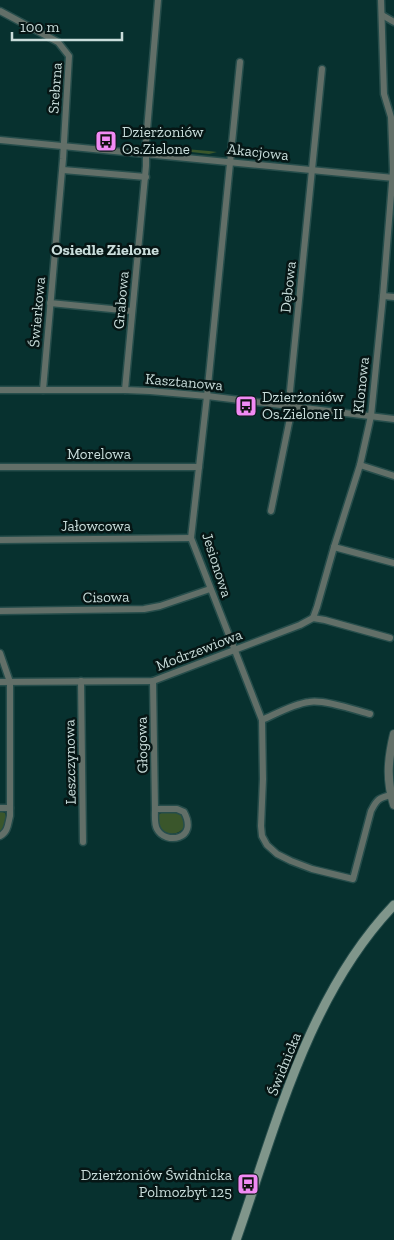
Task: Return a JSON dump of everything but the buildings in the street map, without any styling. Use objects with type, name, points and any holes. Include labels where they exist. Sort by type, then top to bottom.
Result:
[{"type":"main road","name":"Świdnicka","points":[[386,913],[394,899]]},
{"type":"main road","name":"Świdnicka","points":[[236,1240],[298,1061],[338,980],[364,941],[394,905]]},
{"type":"street","name":"Grabowa","points":[[125,390],[146,177],[146,154],[158,0]]},
{"type":"street","name":"Klonowa","points":[[313,618],[360,465],[372,416],[393,177],[391,117],[384,94],[381,0]]},
{"type":"street","name":"Srebrna","points":[[0,10],[58,42],[69,56],[64,146]]},
{"type":"street","points":[[382,16],[394,22]]},
{"type":"street","name":"Jesionowa","points":[[240,62],[191,538],[262,720],[263,780],[261,826],[262,836],[267,845],[278,854],[312,869],[353,880],[371,811],[380,798],[391,795]]},
{"type":"street","name":"Dębowa","points":[[271,511],[290,418],[290,391],[322,69]]},
{"type":"street","name":"Akacjowa","points":[[0,140],[393,177]]},
{"type":"street","name":"Świerkowa","points":[[43,390],[64,146]]},
{"type":"street","points":[[62,170],[146,177]]},
{"type":"street","points":[[383,296],[394,297]]},
{"type":"street","points":[[50,303],[132,311]]},
{"type":"street","name":"Kasztanowa","points":[[0,390],[125,390],[207,396],[394,419]]},
{"type":"street","points":[[360,465],[394,476]]},
{"type":"street","name":"Morelowa","points":[[0,467],[199,467]]},
{"type":"street","name":"Jałowcowa","points":[[0,540],[191,538]]},
{"type":"street","points":[[334,547],[394,563]]},
{"type":"street","name":"Cisowa","points":[[0,611],[144,609],[160,606],[210,588]]},
{"type":"street","points":[[313,618],[390,638]]},
{"type":"street","name":"Modrzewiowa","points":[[0,682],[153,681],[300,625],[313,618]]},
{"type":"street","points":[[0,653],[10,682],[10,808],[8,827],[5,833],[0,836]]},
{"type":"street","name":"Leszczynowa","points":[[81,681],[83,842]]},
{"type":"street","name":"Głogowa","points":[[153,681],[155,809],[156,829],[167,838],[181,836],[187,832],[188,818],[184,812],[177,809],[155,809]]},
{"type":"street","points":[[262,720],[309,702],[319,702],[370,714]]},
{"type":"street","points":[[394,734],[389,754],[388,775],[394,805]]},
{"type":"street","points":[[0,808],[10,808]]},
{"type":"green space","points":[[161,147],[217,152],[209,154],[164,149]]},
{"type":"green space","points":[[0,811],[5,813],[6,821],[5,826],[0,832]]},
{"type":"green space","points":[[163,812],[177,812],[182,815],[185,826],[183,829],[173,834],[163,830],[158,823],[158,815]]},
{"type":"place","name":"Dzierżoniów Os.Zielone","points":[[106,141]]},
{"type":"place","name":"Dzierżoniów Os.Zielone II","points":[[246,406]]},
{"type":"place","name":"Dzierżoniów Świdnicka Polmozbyt 125","points":[[248,1184]]},
{"type":"district","name":"Osiedle Zielone","points":[[105,249]]}]
